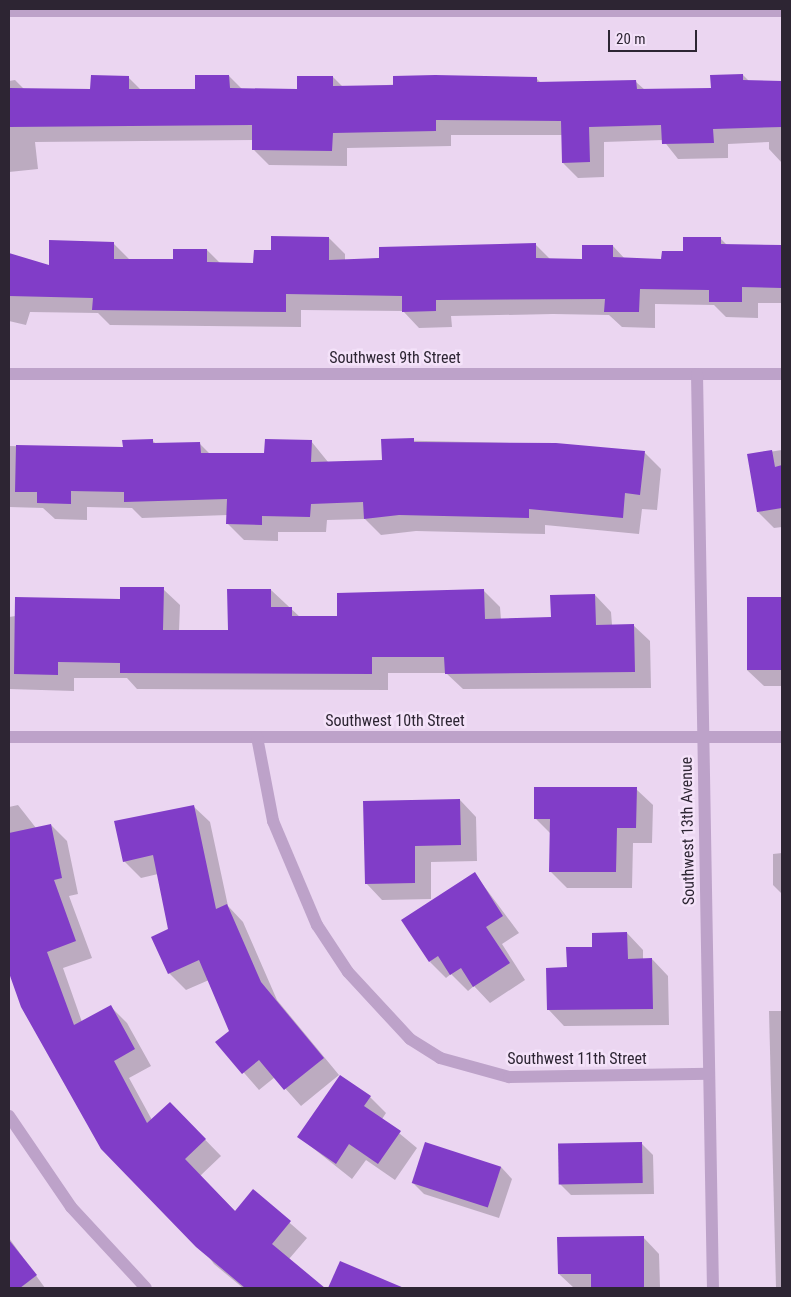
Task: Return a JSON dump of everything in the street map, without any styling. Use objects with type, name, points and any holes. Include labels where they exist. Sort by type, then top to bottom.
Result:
[{"type":"street","points":[[9,11],[782,11]]},
{"type":"street","name":"Southwest 9th Street","points":[[9,374],[782,374]]},
{"type":"street","name":"Southwest 13th Avenue","points":[[697,374],[713,1288]]},
{"type":"street","name":"Southwest 10th Street","points":[[9,737],[782,737]]},
{"type":"street","name":"Southwest 11th Street","points":[[257,737],[273,821],[317,925],[348,972],[410,1039],[449,1061],[509,1077],[709,1074]]},
{"type":"street","points":[[9,1116],[71,1207],[146,1288]]},
{"type":"building","points":[[743,74],[743,80],[782,81],[782,127],[713,129],[714,143],[662,144],[661,125],[589,127],[590,162],[562,163],[561,121],[436,120],[436,131],[333,133],[332,151],[252,150],[252,125],[9,127],[9,88],[90,89],[91,75],[129,76],[129,89],[195,89],[195,75],[229,75],[230,88],[297,89],[297,76],[333,76],[333,86],[393,85],[393,76],[435,75],[537,77],[537,82],[636,80],[637,89],[711,88],[710,75]]},
{"type":"building","points":[[271,236],[329,237],[329,260],[379,258],[379,247],[536,243],[536,258],[582,259],[582,245],[613,245],[613,257],[661,259],[662,251],[683,251],[683,237],[721,237],[721,244],[782,245],[782,288],[742,287],[742,302],[709,302],[709,290],[640,289],[639,312],[604,312],[605,299],[436,300],[436,311],[402,312],[402,296],[286,294],[286,312],[92,310],[93,298],[9,296],[9,253],[49,265],[49,240],[114,242],[114,259],[173,259],[173,249],[207,249],[207,262],[253,263],[254,250],[271,250]]},
{"type":"building","points":[[414,438],[414,442],[556,443],[645,451],[640,495],[625,493],[623,518],[529,509],[529,518],[399,515],[364,519],[363,502],[311,504],[310,517],[262,516],[262,525],[226,524],[227,499],[124,502],[124,492],[71,491],[71,504],[37,503],[37,492],[15,492],[16,445],[123,447],[122,440],[153,439],[153,443],[200,442],[201,453],[264,453],[265,439],[312,440],[311,462],[382,460],[381,439]]},
{"type":"building","points":[[772,450],[775,467],[782,465],[782,508],[757,512],[747,454]]},
{"type":"building","points":[[120,587],[164,587],[163,630],[228,630],[227,589],[271,589],[271,607],[292,607],[292,616],[337,616],[337,593],[484,589],[485,619],[551,617],[550,595],[595,594],[596,625],[634,624],[635,672],[445,674],[444,657],[372,657],[372,674],[120,673],[120,663],[58,662],[58,675],[14,674],[15,597],[120,599]]},
{"type":"building","points":[[747,597],[782,597],[782,670],[747,670]]},
{"type":"building","points":[[534,787],[637,787],[636,828],[617,828],[616,872],[549,872],[550,819],[534,819]]},
{"type":"building","points":[[460,799],[461,845],[415,846],[415,883],[365,884],[363,801]]},
{"type":"building","points":[[194,805],[216,909],[227,904],[261,982],[324,1058],[284,1090],[259,1060],[242,1074],[215,1042],[229,1031],[199,960],[168,974],[151,937],[168,929],[153,855],[123,862],[114,821]]},
{"type":"building","points":[[51,824],[62,878],[54,880],[76,941],[47,952],[74,1025],[111,1005],[135,1049],[114,1061],[147,1123],[170,1102],[206,1139],[185,1159],[235,1211],[253,1189],[291,1221],[272,1244],[325,1288],[245,1288],[196,1247],[101,1149],[21,1007],[9,973],[9,833]]},
{"type":"building","points":[[475,872],[503,916],[486,927],[510,963],[473,987],[461,968],[450,975],[438,956],[429,962],[401,920]]},
{"type":"building","points":[[627,932],[628,959],[652,958],[653,1009],[547,1010],[546,968],[567,967],[566,947],[592,947],[592,933]]},
{"type":"building","points":[[340,1075],[371,1096],[364,1106],[401,1131],[378,1164],[349,1144],[336,1164],[297,1137]]},
{"type":"building","points":[[425,1142],[501,1167],[488,1208],[412,1183]]},
{"type":"building","points":[[642,1142],[643,1183],[559,1184],[558,1143]]},
{"type":"building","points":[[644,1236],[644,1288],[591,1288],[591,1274],[558,1274],[557,1237]]},
{"type":"building","points":[[9,1240],[37,1275],[20,1288],[9,1288]]},
{"type":"building","points":[[340,1261],[404,1288],[328,1288]]}]
